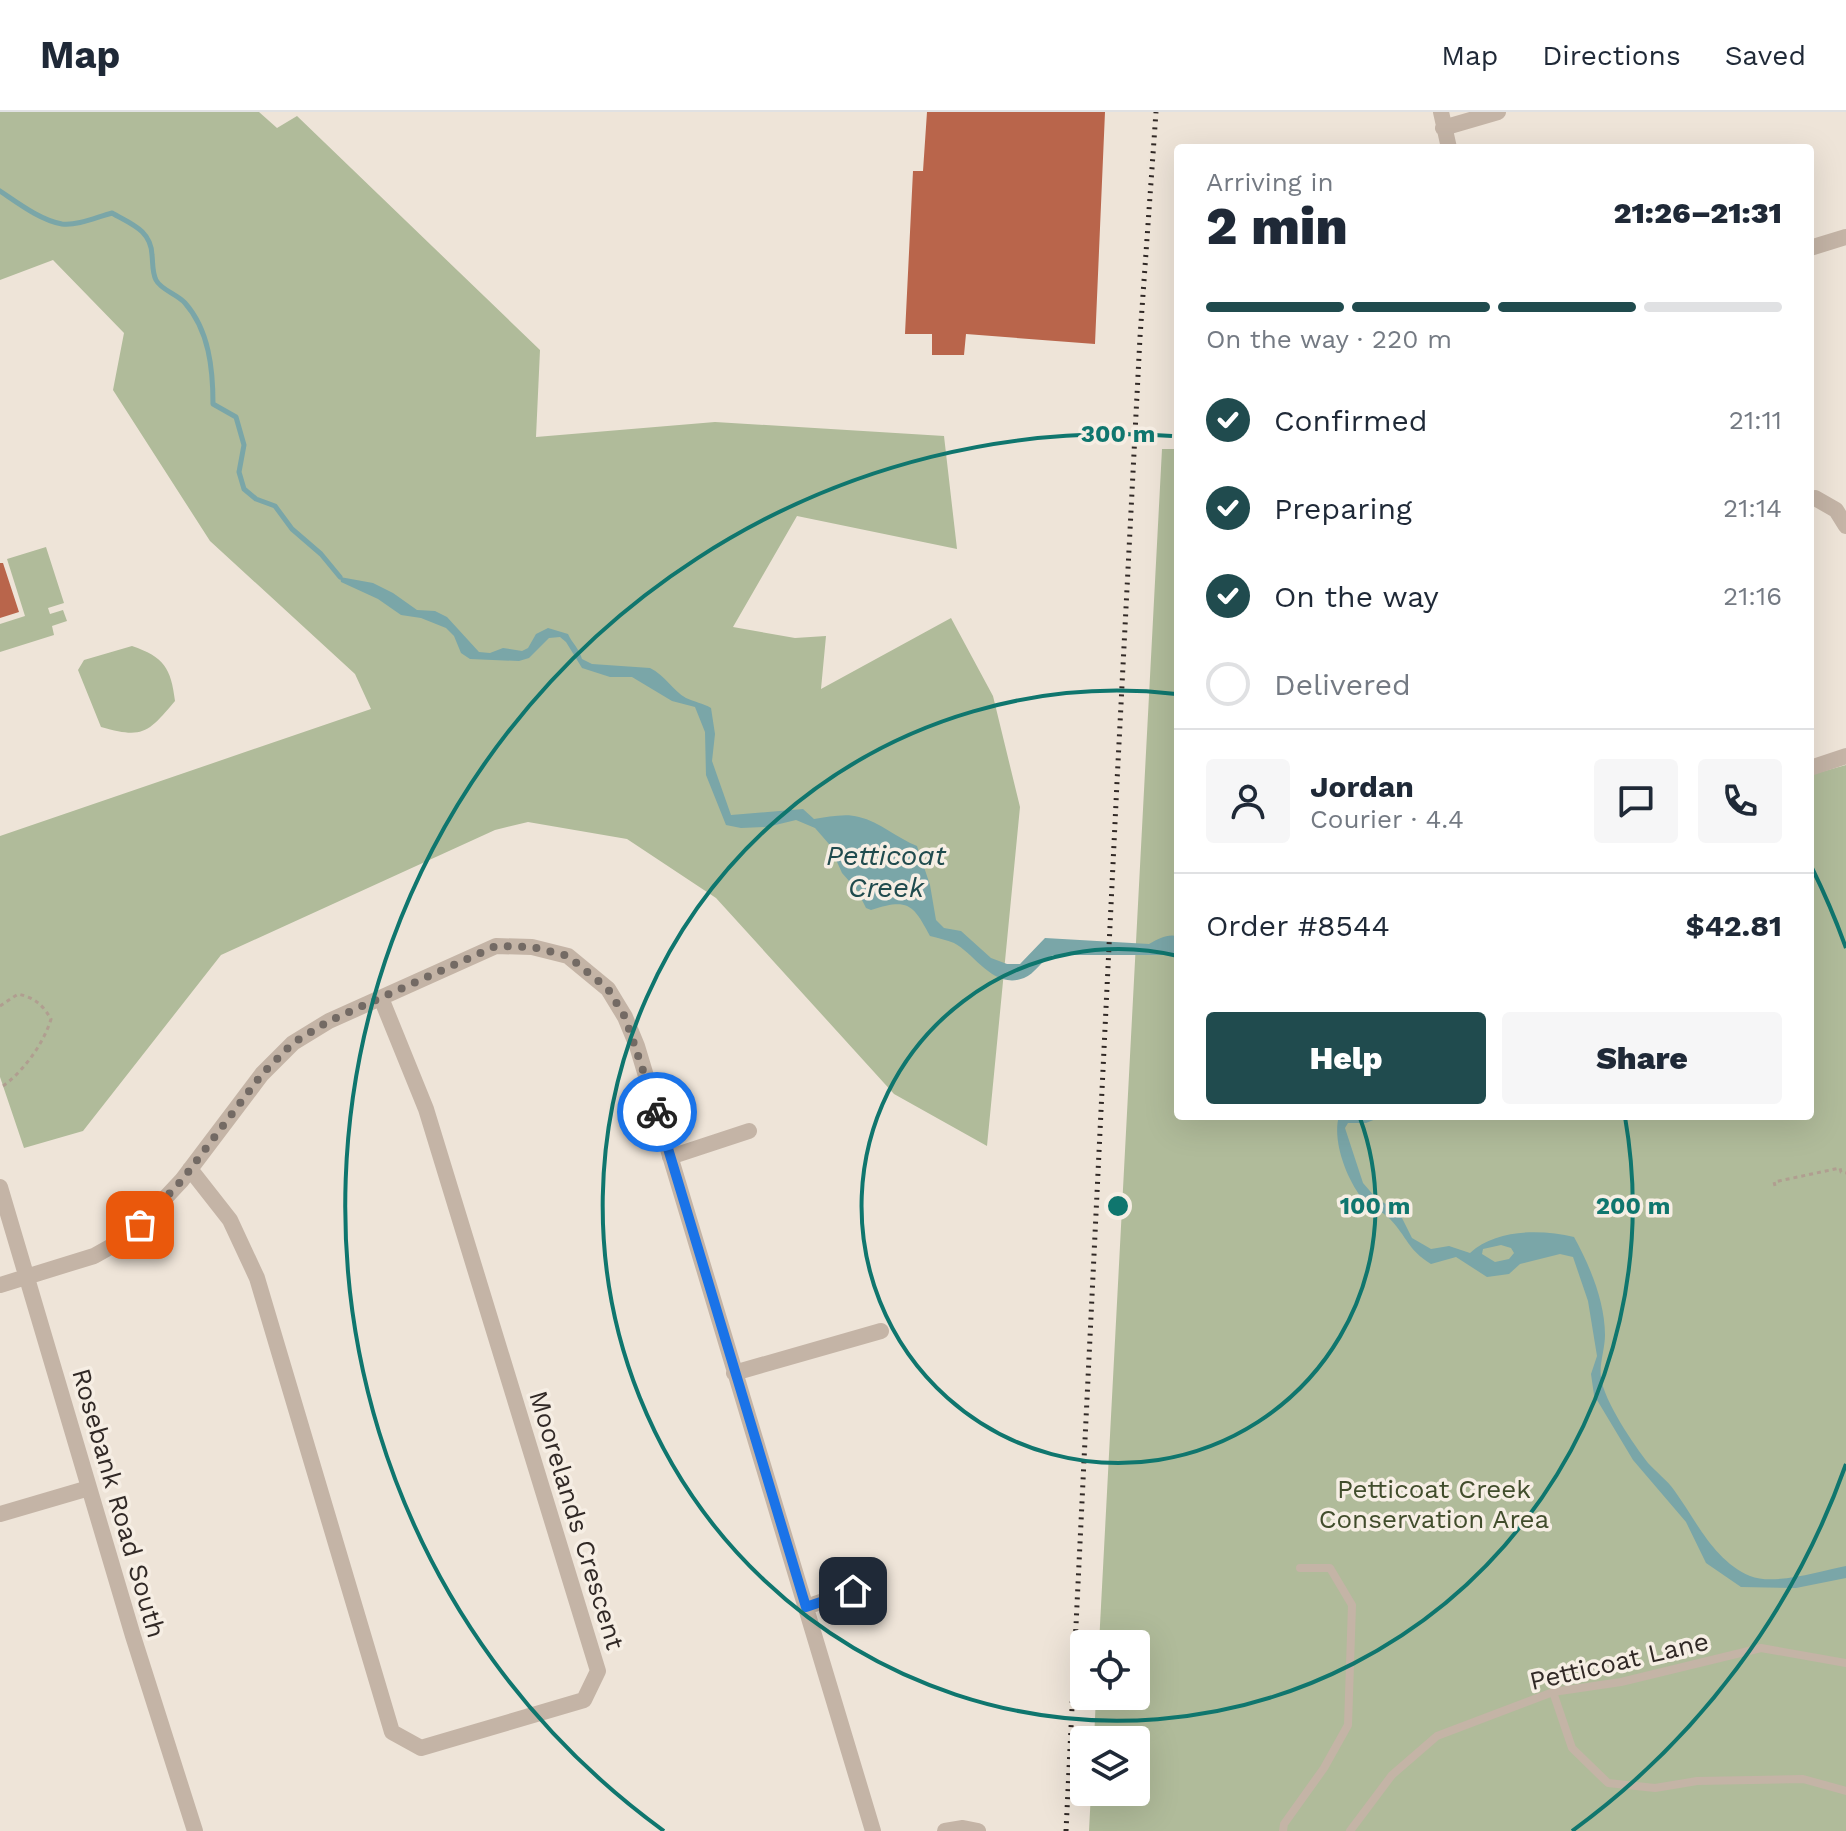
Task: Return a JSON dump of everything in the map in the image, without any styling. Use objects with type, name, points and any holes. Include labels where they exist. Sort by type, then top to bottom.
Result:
[{"type":"street","points":[[1448,144],[1442,120],[1498,112]]},
{"type":"street","points":[[1814,247],[1846,237]]},
{"type":"street","points":[[1814,498],[1836,510],[1846,526]]},
{"type":"street","points":[[1814,767],[1846,756]]},
{"type":"street","points":[[0,1285],[94,1256],[119,1242],[166,1199],[262,1074],[293,1043],[329,1021],[496,946],[532,947],[568,956],[608,989],[625,1017],[873,1831]]},
{"type":"street","name":"Moorelands Crescent","points":[[190,1169],[230,1220],[257,1278],[392,1732],[421,1748],[584,1700],[598,1671],[426,1109],[381,998]]},
{"type":"street","points":[[670,1157],[749,1131]]},
{"type":"street","name":"Rosebank Road South","points":[[0,1187],[195,1831]]},
{"type":"street","points":[[734,1373],[881,1331]]},
{"type":"street","points":[[0,1514],[89,1488]]},
{"type":"street","points":[[806,1607],[872,1584]]},
{"type":"street","points":[[945,1831],[963,1828],[978,1831]]},
{"type":"lane","points":[[1283,1831],[1284,1824],[1324,1768],[1348,1725],[1352,1605],[1330,1568],[1300,1568]]},
{"type":"lane","name":"Petticoat Lane","points":[[1350,1831],[1392,1775],[1437,1736],[1553,1692],[1621,1682],[1761,1648],[1846,1663]]},
{"type":"lane","points":[[1553,1692],[1572,1748],[1608,1783],[1655,1788],[1697,1781],[1803,1779],[1846,1791]]},
{"type":"path","points":[[0,1006],[18,994],[32,997],[43,1005],[51,1019],[47,1034],[18,1073],[0,1088]]},
{"type":"path","points":[[1775,1186],[1774,1182],[1840,1168],[1841,1172],[1846,1173]]},
{"type":"green space","points":[[0,112],[259,112],[277,128],[297,116],[540,350],[536,437],[715,422],[944,436],[957,549],[797,516],[733,627],[795,638],[826,636],[821,689],[951,618],[993,696],[1020,807],[987,1146],[894,1094],[716,898],[627,839],[528,822],[495,830],[221,955],[83,1131],[24,1148],[0,1077],[0,836],[371,709],[355,674],[210,541],[113,390],[124,333],[53,260],[0,280]]},
{"type":"green space","name":"Petticoat Creek Conservation Area","points":[[1162,449],[1174,449],[1174,1120],[1814,1120],[1814,774],[1846,765],[1846,1831],[1089,1831],[1090,1806],[1150,1806],[1150,1726],[1095,1726],[1095,1710],[1150,1710],[1150,1630],[1100,1630]]},
{"type":"green space","points":[[46,547],[64,603],[48,608],[50,614],[63,610],[67,621],[52,626],[54,635],[0,652],[0,624],[25,616],[7,559]]},
{"type":"green space","points":[[132,646],[152,655],[164,665],[175,701],[144,730],[126,732],[101,727],[78,670],[84,660]]},
{"type":"water","name":"Petticoat Creek","points":[[340,577],[373,583],[417,610],[435,611],[447,617],[479,652],[490,653],[503,648],[522,651],[528,648],[536,634],[548,628],[568,634],[582,659],[592,664],[650,668],[681,695],[711,708],[715,734],[712,761],[731,815],[803,809],[814,819],[854,816],[881,826],[917,846],[930,885],[936,920],[944,928],[961,931],[991,958],[1007,964],[1020,964],[1045,938],[1149,944],[1174,936],[1174,955],[1053,955],[1024,978],[1003,979],[994,975],[954,943],[930,936],[908,906],[893,904],[871,910],[866,908],[857,890],[842,873],[829,844],[815,828],[796,820],[767,827],[726,825],[706,775],[705,732],[695,707],[672,701],[632,677],[610,677],[582,668],[560,637],[549,638],[529,658],[519,661],[470,659],[461,653],[454,636],[446,628],[421,618],[401,615],[378,599],[341,582]]},
{"type":"water","points":[[1338,1120],[1373,1120],[1348,1123],[1345,1128],[1363,1183],[1376,1198],[1399,1212],[1412,1238],[1431,1249],[1449,1246],[1470,1253],[1493,1239],[1519,1233],[1574,1237],[1591,1272],[1602,1310],[1605,1335],[1601,1373],[1603,1388],[1635,1445],[1671,1486],[1715,1550],[1737,1569],[1760,1579],[1784,1579],[1846,1566],[1846,1578],[1796,1588],[1741,1587],[1706,1563],[1686,1522],[1633,1460],[1594,1395],[1591,1374],[1597,1356],[1588,1301],[1573,1257],[1560,1254],[1520,1264],[1509,1274],[1487,1277],[1456,1257],[1431,1264],[1412,1248],[1390,1219],[1361,1197],[1350,1179],[1337,1136]],"holes":[[[1501,1245],[1511,1248],[1514,1253],[1509,1259],[1495,1262],[1482,1254],[1483,1249]]]},
{"type":"building","points":[[927,112],[1105,112],[1095,344],[966,334],[964,355],[932,355],[932,334],[905,334],[913,171],[923,171]]},
{"type":"building","points":[[0,563],[3,563],[19,612],[0,618]]},
{"type":"waterway","name":"Petticoat Creek","points":[[0,191],[54,222],[74,224],[112,213],[144,234],[151,246],[156,280],[185,303],[200,325],[210,364],[213,404],[236,417],[244,445],[239,472],[244,489],[256,499],[275,506],[292,529],[321,554],[340,577]]},
{"type":"railway","points":[[1066,1831],[1140,337],[1156,112]]},
{"type":"way so far","points":[[140,1225],[182,1180],[262,1074],[293,1043],[329,1021],[496,946],[532,947],[568,956],[608,989],[625,1017],[637,1046],[657,1112]]},
{"type":"route","points":[[657,1112],[806,1607],[853,1591]]}]
